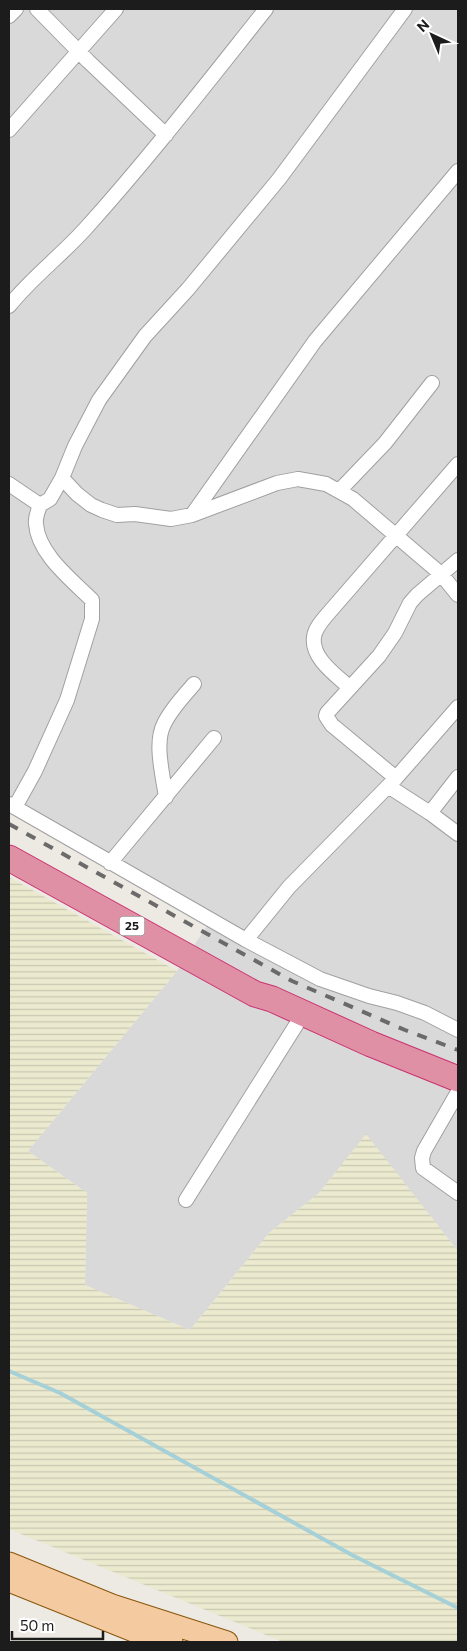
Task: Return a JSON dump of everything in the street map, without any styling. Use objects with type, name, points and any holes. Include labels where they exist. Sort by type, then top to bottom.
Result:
[{"type":"highway","name":"25","points":[[9,858],[255,994],[272,999],[372,1044],[458,1079]]},
{"type":"highway","name":"25","points":[[255,994],[268,1008],[458,1091]]},
{"type":"main road","points":[[9,1563],[112,1605],[227,1642]]},
{"type":"main road","points":[[9,1581],[136,1632],[172,1642]]},
{"type":"street","points":[[9,16],[16,9]]},
{"type":"street","points":[[38,9],[78,51],[166,135]]},
{"type":"street","points":[[9,130],[116,9]]},
{"type":"street","points":[[9,306],[24,287],[84,230],[166,135],[266,9]]},
{"type":"street","points":[[405,9],[279,178],[188,289],[145,336],[99,400],[50,500],[40,505],[35,522],[38,534],[50,557],[92,600],[92,619],[67,700],[35,771],[12,806],[246,940],[320,979],[369,996],[397,1002],[425,1013],[458,1030]]},
{"type":"street","points":[[192,515],[315,341],[458,171]]},
{"type":"street","points":[[339,491],[385,443],[432,383]]},
{"type":"street","points":[[349,687],[318,655],[314,637],[320,624],[458,464]]},
{"type":"street","points":[[62,478],[77,494],[91,505],[102,510],[118,515],[135,514],[171,519],[192,515],[277,484],[298,479],[326,484],[353,499],[396,535],[441,574],[458,595]]},
{"type":"street","points":[[9,484],[40,505]]},
{"type":"street","points":[[458,560],[417,595],[379,656],[349,687],[326,716],[328,721],[392,782],[458,834]]},
{"type":"street","points":[[166,797],[160,736],[169,715],[194,684]]},
{"type":"street","points":[[246,940],[289,887],[392,782],[458,707]]},
{"type":"street","points":[[110,863],[214,738]]},
{"type":"street","points":[[430,813],[458,777]]},
{"type":"street","points":[[186,1200],[298,1022]]},
{"type":"street","points":[[458,1091],[424,1151],[422,1158],[423,1168],[458,1193]]},
{"type":"shaded area","points":[[9,9],[458,9],[458,1251],[366,1135],[319,1193],[269,1233],[190,1330],[85,1285],[87,1193],[28,1151],[177,971],[215,914],[9,804]]},
{"type":"green space","points":[[9,877],[177,971],[28,1151],[87,1193],[85,1285],[190,1330],[269,1233],[319,1193],[366,1134],[458,1251],[458,1642],[283,1642],[9,1529]]},
{"type":"waterway","points":[[9,1371],[60,1393],[352,1555],[458,1608]]},
{"type":"railway","points":[[9,824],[292,981],[405,1030],[458,1050]]}]
